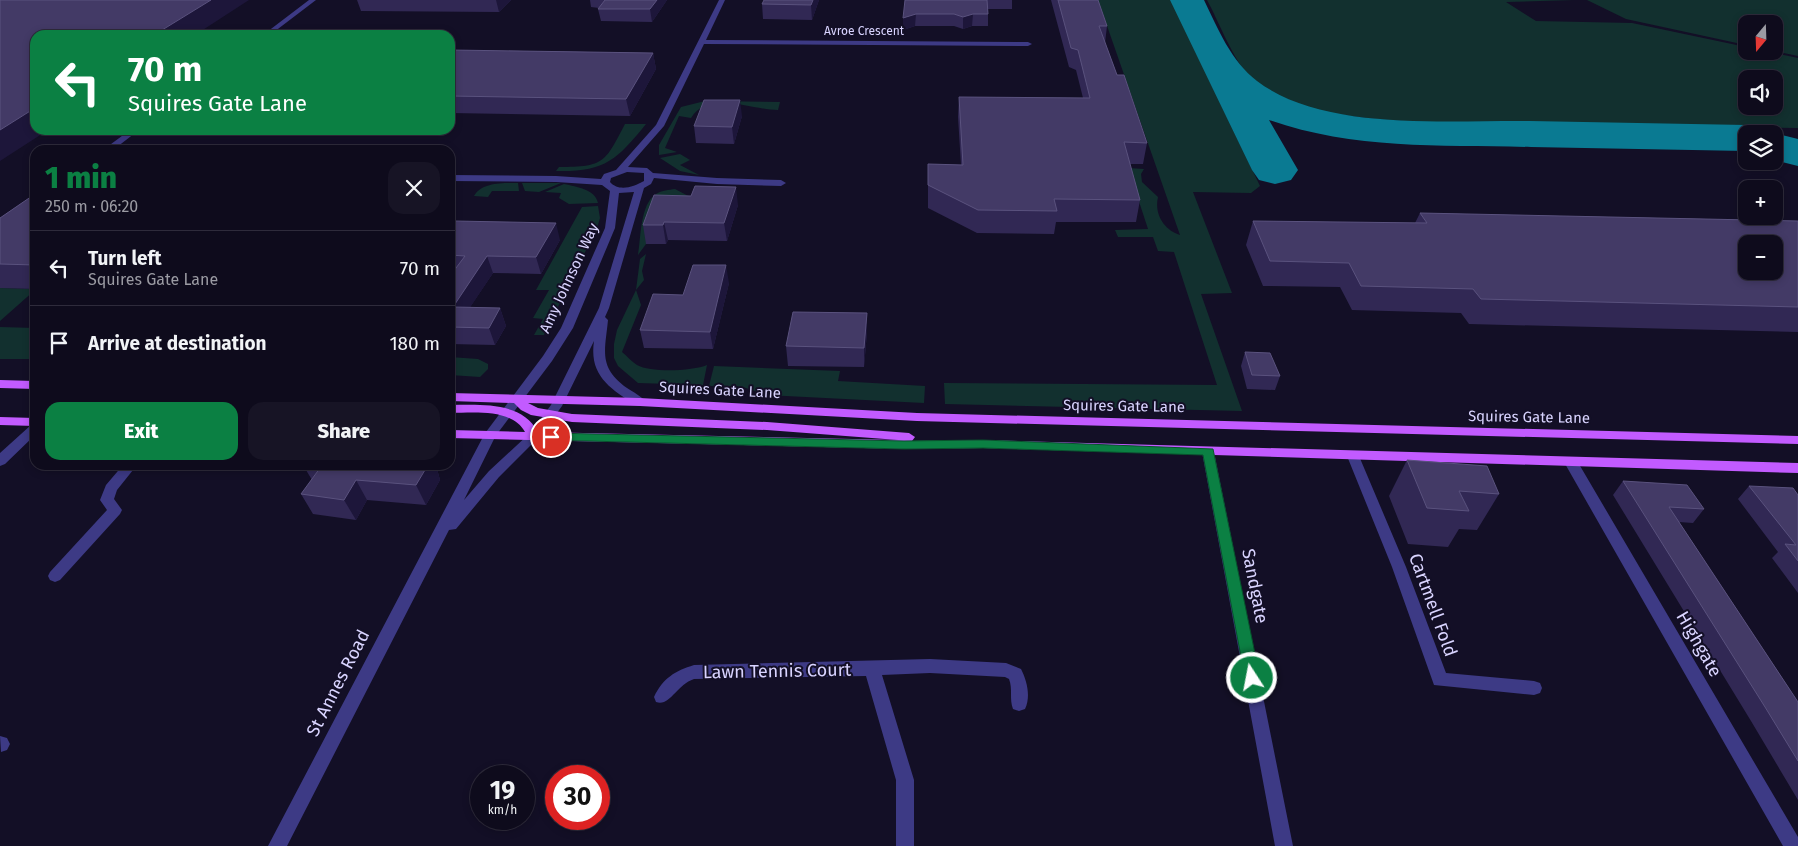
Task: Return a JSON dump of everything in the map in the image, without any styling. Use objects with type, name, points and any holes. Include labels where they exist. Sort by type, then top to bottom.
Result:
[{"type":"main road","points":[[0,384],[30,385]]},
{"type":"main road","name":"Squires Gate Lane","points":[[455,397],[640,402],[917,417],[1798,440]]},
{"type":"main road","points":[[517,398],[525,407],[551,414],[594,419],[777,427],[983,444],[1797,469]]},
{"type":"main road","points":[[455,409],[506,413],[519,416],[532,427],[534,436]]},
{"type":"main road","points":[[0,421],[30,422]]},
{"type":"main road","points":[[455,434],[904,445],[983,444]]},
{"type":"street","points":[[273,30],[313,0]]},
{"type":"street","points":[[534,436],[560,399],[604,308],[645,182],[641,169],[650,139],[675,97],[722,0]]},
{"type":"street","points":[[979,34],[980,43]]},
{"type":"street","name":"Avroe Crescent","points":[[700,42],[1028,44]]},
{"type":"street","points":[[114,145],[127,135]]},
{"type":"street","points":[[605,182],[605,179],[650,139]]},
{"type":"street","points":[[556,179],[641,169]]},
{"type":"street","points":[[455,178],[556,179],[605,182]]},
{"type":"street","points":[[605,182],[608,187],[615,190],[645,182],[717,181],[781,183]]},
{"type":"street","name":"Amy Johnson Way","points":[[517,398],[548,358],[567,328],[610,228],[615,190]]},
{"type":"street","points":[[604,308],[599,345],[601,368],[622,390],[640,402]]},
{"type":"street","name":"St Annes Road","points":[[276,846],[386,634],[439,540],[490,435],[517,398]]},
{"type":"street","points":[[0,460],[30,433]]},
{"type":"street","name":"St Annes Road","points":[[439,540],[494,474],[534,436]]},
{"type":"street","name":"Sandgate","points":[[1208,452],[1284,846]]},
{"type":"street","name":"Cartmell Fold","points":[[1353,456],[1399,567],[1440,680],[1534,688]]},
{"type":"street","name":"Highgate","points":[[1571,462],[1793,846]]},
{"type":"street","points":[[55,576],[114,510],[107,500],[111,488],[126,470]]},
{"type":"street","name":"Lawn Tennis Court","points":[[662,697],[667,687],[679,676],[694,672],[872,670],[930,666],[1006,670],[1015,674],[1019,684],[1019,704]]},
{"type":"street","name":"Lawn Tennis Court","points":[[872,670],[905,780],[905,846]]},
{"type":"green space","points":[[1098,0],[1171,0],[1260,186],[1251,193],[1193,192],[1232,293],[1201,294],[1242,411],[945,404],[944,383],[1217,385],[1174,252],[1158,251],[1153,237],[1118,237],[1115,230],[1148,229],[1128,168],[1144,169],[1141,174],[1142,182],[1158,197],[1159,215],[1169,229],[1180,235]]},
{"type":"green space","points":[[1207,0],[1574,0],[1506,2],[1536,21],[1632,23],[1738,45],[1738,60],[1783,60],[1783,55],[1798,58],[1798,128],[1783,128],[1783,125],[1738,125],[1738,127],[1420,122],[1351,116],[1302,106],[1280,97],[1261,86],[1245,71]]},
{"type":"green space","points":[[1587,0],[1798,0],[1798,56],[1783,53],[1783,15],[1738,15],[1738,43],[1626,19]]},
{"type":"green space","points":[[705,101],[780,102],[778,110],[719,103],[699,109],[691,118],[679,116],[665,148],[677,152],[659,155],[659,145],[681,107]]},
{"type":"green space","points":[[625,124],[646,124],[626,147],[608,162],[586,169],[556,171],[559,167],[586,166],[602,160],[613,147]]},
{"type":"green space","points":[[680,154],[690,160],[680,165],[699,175],[680,171],[660,158]]},
{"type":"green space","points":[[500,183],[518,183],[519,191],[492,191],[488,197],[474,196],[478,191],[487,186]]},
{"type":"green space","points":[[522,183],[561,183],[539,192],[525,191]]},
{"type":"green space","points":[[564,184],[589,192],[596,198],[598,203],[569,204],[559,198],[561,193],[545,192]]},
{"type":"green space","points":[[675,189],[692,198],[658,214],[646,244],[638,255],[642,222],[647,205],[656,194]]},
{"type":"green space","points":[[598,206],[600,218],[597,228],[544,335],[534,335],[543,319],[533,318],[549,290],[536,290],[582,207]]},
{"type":"green space","points":[[646,254],[642,271],[644,280],[636,290],[640,259]]},
{"type":"green space","points":[[0,288],[30,289],[30,294],[0,321]]},
{"type":"green space","points":[[636,290],[641,305],[622,352],[643,368],[682,370],[707,365],[703,385],[638,383],[618,366],[614,358],[617,330]]},
{"type":"green space","points":[[0,327],[30,328],[30,359],[0,359]]},
{"type":"green space","points":[[455,357],[478,359],[488,364],[488,369],[480,377],[455,375]]},
{"type":"green space","points":[[714,366],[840,371],[838,381],[925,386],[924,403],[766,395],[743,387],[709,386]]},
{"type":"building","points":[[0,0],[211,0],[162,30],[30,30],[30,111],[0,130]]},
{"type":"building","points":[[605,0],[657,0],[650,9],[598,9]]},
{"type":"building","points":[[764,0],[813,0],[811,5],[762,4]]},
{"type":"building","points":[[905,0],[987,0],[988,14],[973,14],[963,17],[954,14],[916,14],[903,18]]},
{"type":"building","points":[[1058,0],[1098,0],[1107,26],[1099,26],[1117,75],[1124,75],[1147,143],[1124,142],[1140,200],[1054,199],[1057,211],[978,210],[928,185],[928,164],[963,165],[959,97],[1090,98],[1078,50],[1071,48]]},
{"type":"building","points":[[455,50],[653,53],[626,99],[455,96]]},
{"type":"building","points":[[704,100],[740,100],[732,127],[694,126]]},
{"type":"building","points":[[695,186],[736,187],[724,223],[664,222],[663,225],[643,225],[654,195],[691,196]]},
{"type":"building","points":[[30,197],[30,265],[0,264],[0,218]]},
{"type":"building","points":[[1420,213],[1738,220],[1738,225],[1783,225],[1783,221],[1798,221],[1798,307],[1481,299],[1473,289],[1361,286],[1349,263],[1270,261],[1253,221],[1427,223]]},
{"type":"building","points":[[455,221],[556,223],[536,257],[487,256],[455,304],[455,269],[465,256],[455,255]]},
{"type":"building","points":[[693,265],[726,265],[710,332],[640,330],[653,294],[683,295]]},
{"type":"building","points":[[455,307],[500,308],[489,328],[455,327]]},
{"type":"building","points":[[793,312],[867,313],[864,348],[786,346]]},
{"type":"building","points":[[1245,352],[1270,353],[1280,376],[1252,375]]},
{"type":"building","points":[[1407,460],[1487,466],[1499,494],[1459,491],[1469,511],[1427,508]]},
{"type":"building","points":[[319,470],[425,470],[416,485],[356,480],[344,500],[301,494]]},
{"type":"building","points":[[1623,481],[1687,485],[1704,509],[1669,507],[1798,702],[1798,761],[1765,707]]},
{"type":"building","points":[[1749,486],[1793,488],[1798,495],[1798,561],[1785,544],[1796,545]]},
{"type":"taxiway","points":[[1187,0],[1211,50],[1235,82],[1245,91],[1274,107],[1307,119],[1344,127],[1422,133],[1738,138]]},
{"type":"taxiway","points":[[1224,74],[1275,170]]},
{"type":"taxiway","points":[[1783,149],[1798,153]]},
{"type":"route","points":[[551,437],[904,445],[983,444],[1208,452],[1252,678]]}]
